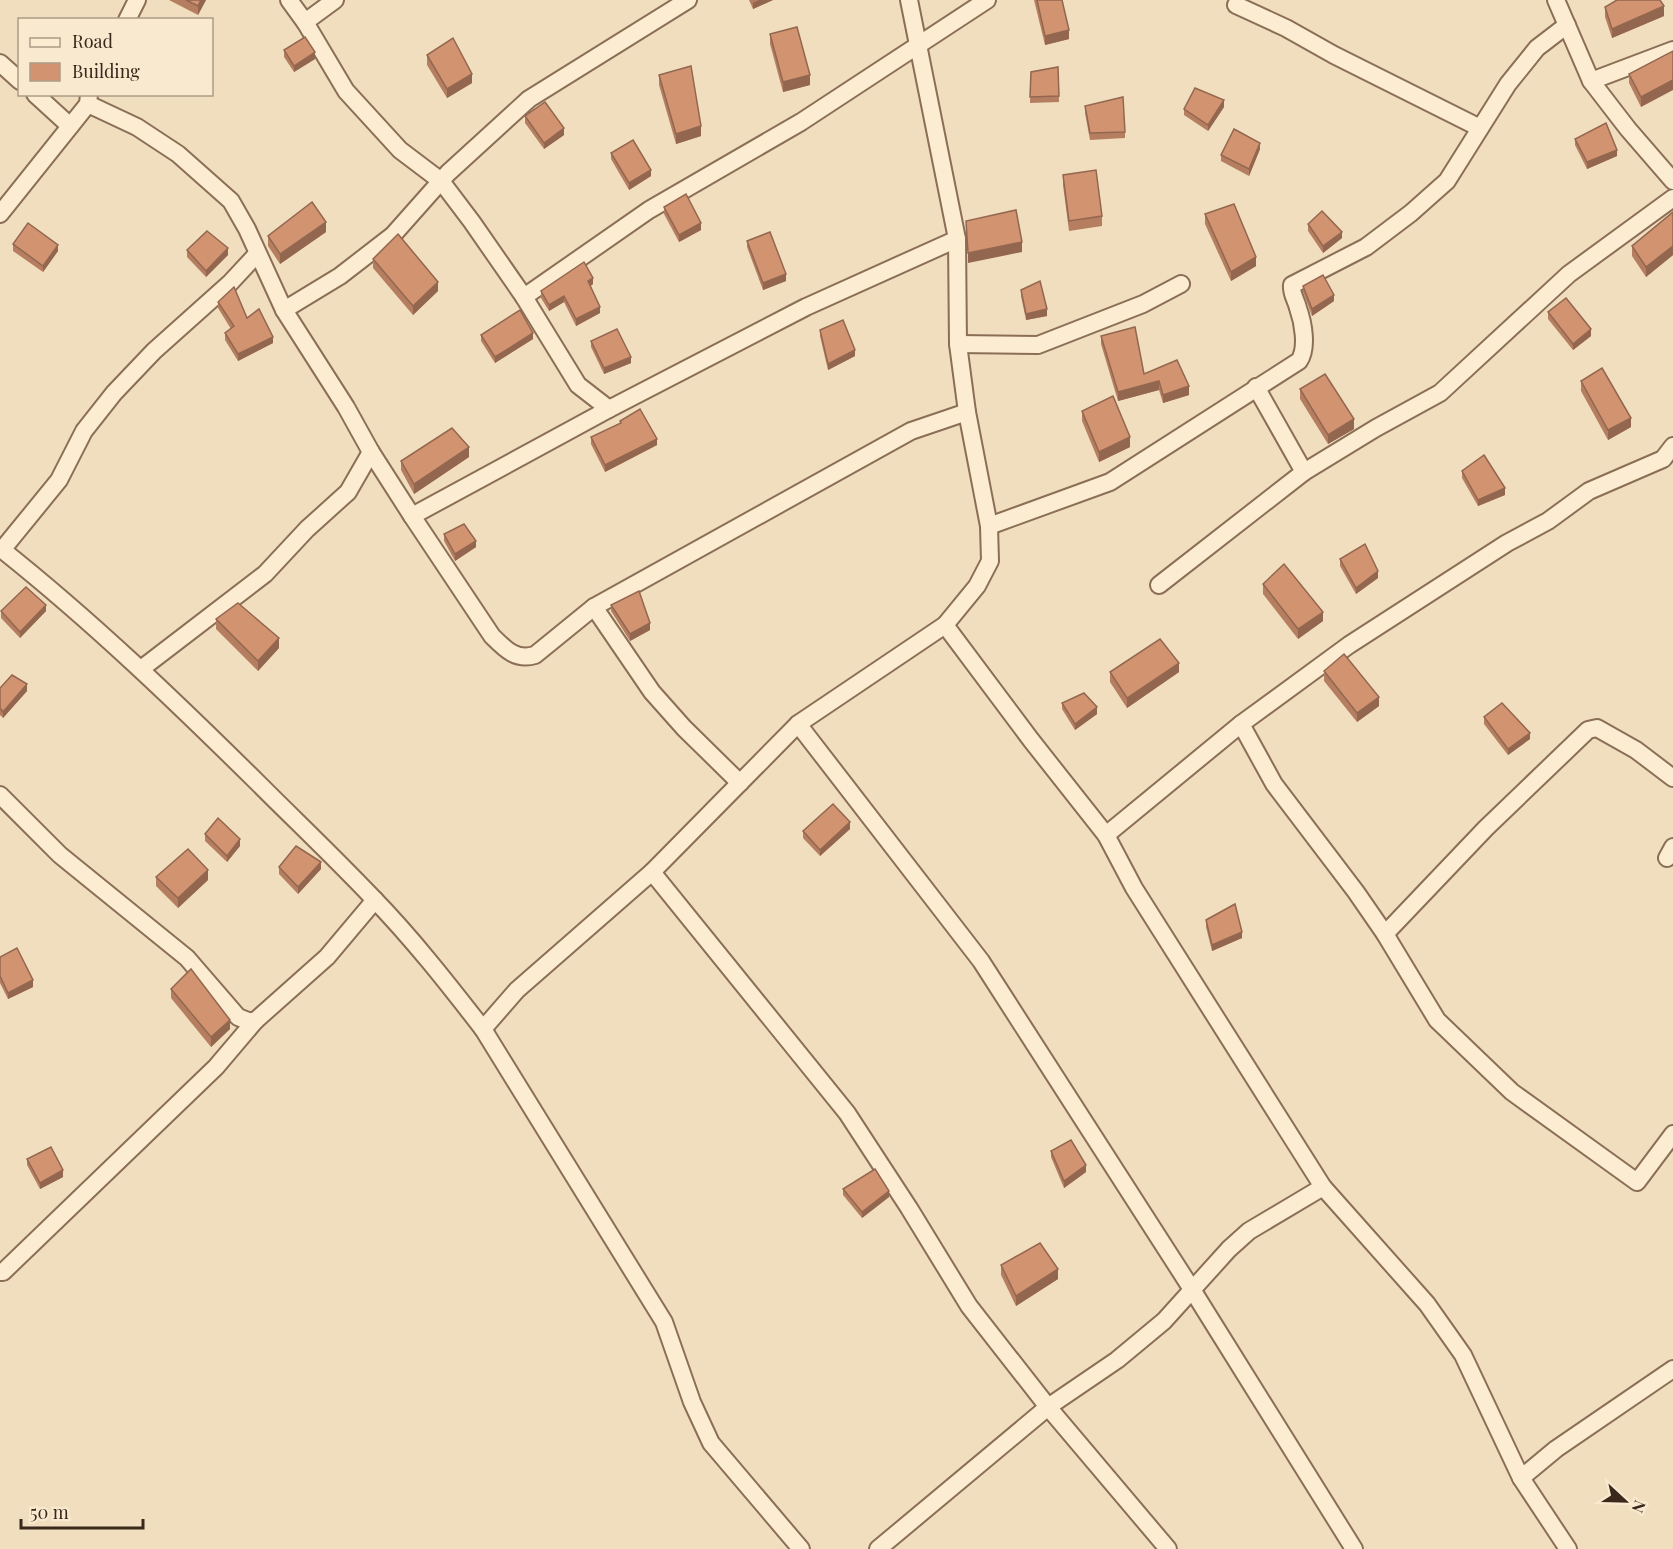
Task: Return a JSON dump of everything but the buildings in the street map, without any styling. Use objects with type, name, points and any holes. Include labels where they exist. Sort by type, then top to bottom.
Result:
[{"type":"street","points":[[128,18],[137,0]]},
{"type":"street","points":[[289,0],[305,22],[346,91],[400,150],[441,181],[524,297],[578,385],[609,409]]},
{"type":"street","points":[[305,22],[335,0]]},
{"type":"street","points":[[284,310],[340,276],[393,235],[441,181],[529,99],[688,0]]},
{"type":"street","points":[[483,1029],[517,990],[652,872],[798,724],[945,625],[977,586],[990,561],[989,526],[967,412],[958,344],[957,239],[916,45],[909,0]]},
{"type":"street","points":[[524,297],[649,210],[801,122],[987,0]]},
{"type":"street","points":[[1556,0],[1591,81],[1628,129],[1673,181]]},
{"type":"street","points":[[1236,5],[1286,28],[1334,56],[1480,128]]},
{"type":"street","points":[[989,526],[1110,482],[1299,361],[1304,350],[1299,310],[1292,292],[1292,285],[1366,247],[1411,213],[1447,181],[1508,84],[1538,48],[1567,26]]},
{"type":"street","points":[[1591,81],[1673,50]]},
{"type":"street","points":[[0,63],[18,79]]},
{"type":"street","points":[[37,96],[70,126]]},
{"type":"street","points":[[0,214],[70,126],[88,99],[178,154],[231,201],[247,229],[284,310],[346,407],[371,452],[492,636],[506,651],[518,656],[535,655],[594,607],[911,431],[967,412]]},
{"type":"street","points":[[1159,585],[1304,472],[1376,428],[1440,393],[1569,274],[1673,198]]},
{"type":"street","points":[[412,516],[609,409],[806,307],[957,239]]},
{"type":"street","points":[[257,254],[230,283],[154,351],[114,393],[84,430],[59,480],[1,549],[141,669],[375,900],[483,1029],[664,1322],[692,1402],[711,1443],[801,1549]]},
{"type":"street","points":[[958,344],[1038,345],[1143,304],[1181,284]]},
{"type":"street","points":[[1256,387],[1304,472]]},
{"type":"street","points":[[1106,835],[1241,724],[1349,645],[1497,549],[1548,521],[1589,491],[1663,459],[1673,446]]},
{"type":"street","points":[[141,669],[265,573],[307,529],[348,492],[371,452]]},
{"type":"street","points":[[594,607],[652,692],[684,728],[740,783]]},
{"type":"street","points":[[945,625],[1106,835],[1134,888],[1323,1188],[1427,1304],[1463,1355],[1521,1478],[1568,1549]]},
{"type":"street","points":[[798,724],[981,961],[1193,1291],[1354,1549]]},
{"type":"street","points":[[1241,724],[1274,784],[1356,892],[1385,934],[1437,1020],[1512,1092],[1636,1182],[1673,1134]]},
{"type":"street","points":[[1385,934],[1486,828],[1588,730],[1597,728],[1636,750],[1673,778]]},
{"type":"street","points":[[0,795],[60,855],[187,958],[238,1017],[255,1021]]},
{"type":"street","points":[[652,872],[847,1113],[969,1306],[1048,1407],[1168,1549]]},
{"type":"street","points":[[0,1272],[3,1272],[216,1067],[255,1021],[327,957],[375,900]]},
{"type":"street","points":[[878,1549],[1048,1407],[1117,1360],[1164,1321],[1229,1249],[1249,1231],[1323,1188]]},
{"type":"street","points":[[1521,1478],[1556,1449],[1673,1369]]}]
